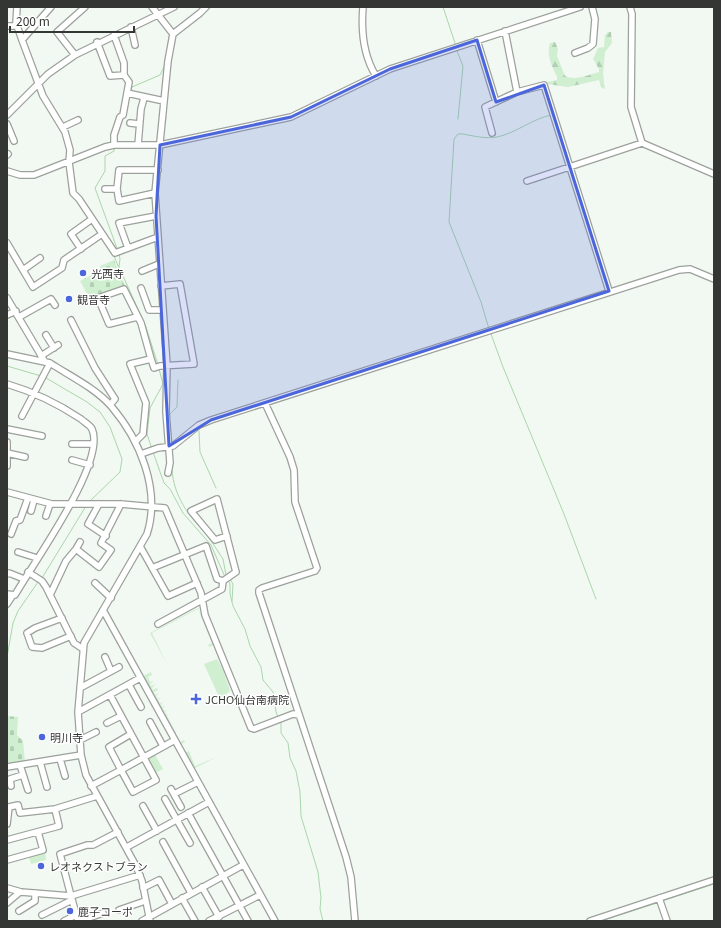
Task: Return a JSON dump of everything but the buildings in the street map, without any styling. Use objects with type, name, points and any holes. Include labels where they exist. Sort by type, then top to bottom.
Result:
[{"type":"street","points":[[17,7],[17,26],[22,40],[43,96],[63,127],[70,150],[69,162],[73,194],[79,199],[91,221],[115,253],[158,236]]},
{"type":"street","points":[[22,40],[51,7]]},
{"type":"street","points":[[75,55],[57,32],[85,7]]},
{"type":"street","points":[[152,7],[173,34]]},
{"type":"street","points":[[7,115],[39,83],[75,55],[97,42],[174,7]]},
{"type":"street","points":[[168,473],[170,463],[169,446],[161,366],[163,310],[155,193],[168,60],[173,34],[206,7]]},
{"type":"street","points":[[363,7],[363,39],[369,63],[376,76]]},
{"type":"street","points":[[7,171],[34,175],[105,147],[115,145],[160,145],[291,116],[390,69],[580,7]]},
{"type":"street","points":[[575,53],[588,48],[593,44],[595,19],[592,7]]},
{"type":"street","points":[[630,7],[632,14],[631,107],[642,144]]},
{"type":"street","points":[[7,26],[17,26]]},
{"type":"street","points":[[131,27],[135,46]]},
{"type":"street","points":[[505,31],[517,92]]},
{"type":"street","points":[[114,35],[124,63],[124,75],[129,82],[129,94],[123,115],[120,117],[114,135],[115,145]]},
{"type":"street","points":[[478,40],[496,102]]},
{"type":"street","points":[[97,42],[110,76],[124,75]]},
{"type":"street","points":[[492,134],[485,107],[517,92],[544,85],[569,168],[610,291]]},
{"type":"street","points":[[129,94],[164,101]]},
{"type":"street","points":[[138,145],[139,124],[144,98]]},
{"type":"street","points":[[63,127],[78,120]]},
{"type":"street","points":[[130,123],[139,124]]},
{"type":"street","points":[[7,124],[14,141]]},
{"type":"street","points":[[527,182],[642,144],[714,174]]},
{"type":"street","points":[[155,193],[120,201],[117,189],[119,170],[158,170]]},
{"type":"street","points":[[105,189],[117,189]]},
{"type":"street","points":[[128,248],[119,223],[156,216]]},
{"type":"street","points":[[81,249],[71,234],[91,221]]},
{"type":"street","points":[[7,243],[33,287],[62,268],[64,260],[101,236]]},
{"type":"street","points":[[23,270],[40,258]]},
{"type":"street","points":[[142,271],[159,264]]},
{"type":"street","points":[[141,454],[169,446],[179,441],[199,425],[684,268],[696,271],[714,279]]},
{"type":"street","points":[[138,317],[109,324],[98,298],[124,289],[138,317],[154,368],[161,366],[194,364],[180,284],[161,286]]},
{"type":"street","points":[[141,288],[149,310],[163,310]]},
{"type":"street","points":[[7,298],[45,360],[93,392],[110,406],[135,442],[141,454],[151,492],[152,506],[150,525],[141,548],[104,610],[83,649],[78,712],[81,755],[86,775],[127,847],[140,875],[147,920],[182,898],[243,865]]},
{"type":"street","points":[[19,318],[51,300],[55,304]]},
{"type":"street","points":[[7,315],[16,311]]},
{"type":"street","points":[[71,320],[95,368],[115,399],[110,406]]},
{"type":"street","points":[[22,416],[45,374],[45,360],[56,347],[46,335]]},
{"type":"street","points":[[7,354],[45,360]]},
{"type":"street","points":[[135,442],[143,434],[146,403],[130,364],[152,359]]},
{"type":"street","points":[[7,384],[34,392],[63,407],[92,429],[93,444],[90,465],[71,505],[15,594],[10,594],[7,604]]},
{"type":"street","points":[[265,403],[290,457],[294,470],[295,502],[317,568],[315,571],[259,590],[348,862],[356,921]]},
{"type":"street","points":[[7,429],[42,436]]},
{"type":"street","points":[[7,442],[7,466]]},
{"type":"street","points":[[72,444],[93,444]]},
{"type":"street","points":[[7,453],[25,457]]},
{"type":"street","points":[[72,460],[90,465]]},
{"type":"street","points":[[7,492],[50,504],[121,504],[163,506],[168,510],[197,583],[205,615],[251,728],[254,729],[293,714],[299,715]]},
{"type":"street","points":[[11,534],[16,521],[20,520],[28,498]]},
{"type":"street","points":[[152,568],[206,546],[217,579],[225,579],[236,572],[227,536],[217,499],[191,511],[215,540],[227,536]]},
{"type":"street","points":[[31,511],[34,500]]},
{"type":"street","points":[[46,516],[50,504]]},
{"type":"street","points":[[99,504],[88,524],[106,536]]},
{"type":"street","points":[[76,549],[99,567],[111,550],[101,543],[106,536],[121,504]]},
{"type":"street","points":[[50,595],[66,561],[80,542]]},
{"type":"street","points":[[141,548],[168,596],[197,583]]},
{"type":"street","points":[[18,552],[37,558]]},
{"type":"street","points":[[28,572],[40,580],[50,595],[74,643],[83,649]]},
{"type":"street","points":[[7,574],[9,573],[24,579]]},
{"type":"street","points":[[158,624],[222,589],[225,579]]},
{"type":"street","points":[[95,583],[111,598]]},
{"type":"street","points":[[104,610],[140,678],[275,921]]},
{"type":"street","points":[[62,618],[35,628],[27,633],[32,647],[42,648],[71,636]]},
{"type":"street","points":[[104,657],[111,671]]},
{"type":"street","points":[[80,688],[119,667]]},
{"type":"street","points":[[78,712],[140,678]]},
{"type":"street","points":[[129,684],[141,706]]},
{"type":"street","points":[[110,695],[156,780],[133,792],[109,747],[131,734]]},
{"type":"street","points":[[107,723],[121,716]]},
{"type":"street","points":[[150,722],[163,746]]},
{"type":"street","points":[[80,740],[96,732]]},
{"type":"street","points":[[91,786],[175,740]]},
{"type":"street","points":[[7,767],[81,755]]},
{"type":"street","points":[[60,759],[65,776]]},
{"type":"street","points":[[40,762],[47,787]]},
{"type":"street","points":[[20,765],[28,790]]},
{"type":"street","points":[[11,786],[10,779],[23,775]]},
{"type":"street","points":[[181,807],[173,792],[198,782]]},
{"type":"street","points":[[7,824],[9,807],[18,805],[20,813],[55,809],[97,796]]},
{"type":"street","points":[[165,799],[190,843]]},
{"type":"street","points":[[127,847],[209,802]]},
{"type":"street","points":[[143,806],[157,831]]},
{"type":"street","points":[[7,840],[59,826],[55,809]]},
{"type":"street","points":[[188,813],[248,921]]},
{"type":"street","points":[[7,860],[43,850],[38,832]]},
{"type":"street","points":[[78,919],[60,854],[87,845],[92,845],[118,832]]},
{"type":"street","points":[[163,842],[191,893]]},
{"type":"street","points":[[42,915],[71,898],[140,875]]},
{"type":"street","points":[[143,888],[159,880],[172,904]]},
{"type":"street","points":[[591,921],[660,900],[714,880]]},
{"type":"street","points":[[202,887],[219,917]]},
{"type":"street","points":[[7,888],[20,892],[71,898]]},
{"type":"street","points":[[7,903],[20,892]]},
{"type":"street","points":[[19,911],[35,902],[35,893]]},
{"type":"street","points":[[212,921],[260,895]]},
{"type":"street","points":[[182,898],[195,921]]},
{"type":"street","points":[[660,900],[667,921]]},
{"type":"street","points":[[119,910],[145,901]]},
{"type":"street","points":[[64,921],[103,913]]},
{"type":"highlighted area","points":[[477,40],[496,102],[544,85],[609,291],[211,420],[169,446],[156,216],[160,145],[291,117],[390,69]]},
{"type":"green space","points":[[608,32],[611,32],[612,43],[605,52],[603,74],[605,89],[602,88],[599,80],[568,87],[547,84],[547,82],[557,80],[549,56],[550,43],[555,42],[558,49],[557,56],[565,76],[573,78],[582,77],[599,72],[599,69],[593,59],[598,48],[604,47],[605,35]]},
{"type":"green space","points":[[114,260],[125,286],[90,299],[80,281],[101,270],[100,266]]},
{"type":"green space","points":[[198,608],[214,645],[209,647],[208,645],[212,643],[198,609],[152,633],[167,664],[150,633]]},
{"type":"green space","points":[[217,659],[223,670],[230,691],[220,699],[204,664]]},
{"type":"green space","points":[[151,672],[152,675],[148,677],[150,682],[154,681],[150,684],[151,686],[156,684],[152,688],[153,690],[157,688],[158,690],[154,692],[155,695],[159,693],[156,696],[158,699],[161,697],[158,700],[160,703],[163,702],[161,704],[162,707],[165,706],[163,708],[164,711],[166,710],[166,715],[168,714],[167,716],[176,733],[175,734],[143,676]]},
{"type":"green space","points":[[7,716],[18,717],[17,735],[23,741],[25,762],[7,765]]},
{"type":"green space","points":[[184,740],[185,742],[181,744],[186,752],[189,751],[195,766],[217,757],[193,769],[179,743]]},
{"type":"green space","points":[[154,753],[163,769],[155,773],[147,757]]},
{"type":"green space","points":[[45,852],[46,860],[31,864],[29,857]]},
{"type":"waterway","points":[[443,7],[456,46]]},
{"type":"waterway","points":[[173,30],[181,25]]},
{"type":"waterway","points":[[167,54],[169,37]]},
{"type":"waterway","points":[[457,51],[463,66],[458,119]]},
{"type":"waterway","points":[[131,92],[132,87],[160,75],[165,65]]},
{"type":"waterway","points":[[127,108],[130,95]]},
{"type":"waterway","points":[[489,329],[481,302],[449,222],[454,139],[458,134],[493,138],[504,135],[551,115]]},
{"type":"waterway","points":[[115,146],[114,151],[105,156],[105,171],[95,188],[118,251]]},
{"type":"waterway","points":[[84,212],[89,219]]},
{"type":"waterway","points":[[91,222],[99,234]]},
{"type":"waterway","points":[[100,237],[114,256],[119,268]]},
{"type":"waterway","points":[[119,254],[119,267],[146,327],[158,365]]},
{"type":"waterway","points":[[491,334],[503,367],[564,514],[596,599]]},
{"type":"waterway","points":[[7,366],[41,376]]},
{"type":"waterway","points":[[152,449],[147,434],[150,408],[163,384],[159,369]]},
{"type":"waterway","points":[[46,378],[87,402],[100,412],[110,427],[122,459],[120,472],[89,502]]},
{"type":"waterway","points":[[170,414],[177,407],[178,380]]},
{"type":"waterway","points":[[199,431],[200,452],[216,488]]},
{"type":"waterway","points":[[153,452],[164,483],[170,489],[183,513],[211,545],[225,577]]},
{"type":"waterway","points":[[172,466],[174,484],[177,492],[190,516],[202,529]]},
{"type":"waterway","points":[[42,578],[86,506]]},
{"type":"waterway","points":[[208,536],[223,559],[226,575]]},
{"type":"waterway","points":[[230,579],[233,584],[232,601]]},
{"type":"waterway","points":[[228,581],[230,583],[230,594],[233,606],[245,629],[250,646],[261,667],[263,680],[273,692],[278,717]]},
{"type":"waterway","points":[[7,657],[13,623],[18,611],[38,582]]},
{"type":"waterway","points":[[281,722],[281,733],[288,743],[290,758],[296,771],[300,792],[301,816],[318,872],[321,898],[320,909],[323,921]]},
{"type":"waterway","points":[[662,901],[714,884]]},
{"type":"waterway","points":[[601,921],[657,903]]},
{"type":"place","name":"光西寺","points":[[83,273]]},
{"type":"place","name":"観音寺","points":[[69,299]]},
{"type":"place","name":"JCHO仙台南病院","points":[[196,699]]},
{"type":"place","name":"明川寺","points":[[42,737]]},
{"type":"place","name":"レオネクストブラン","points":[[41,866]]},
{"type":"place","name":"鹿子コーポ","points":[[70,911]]}]
